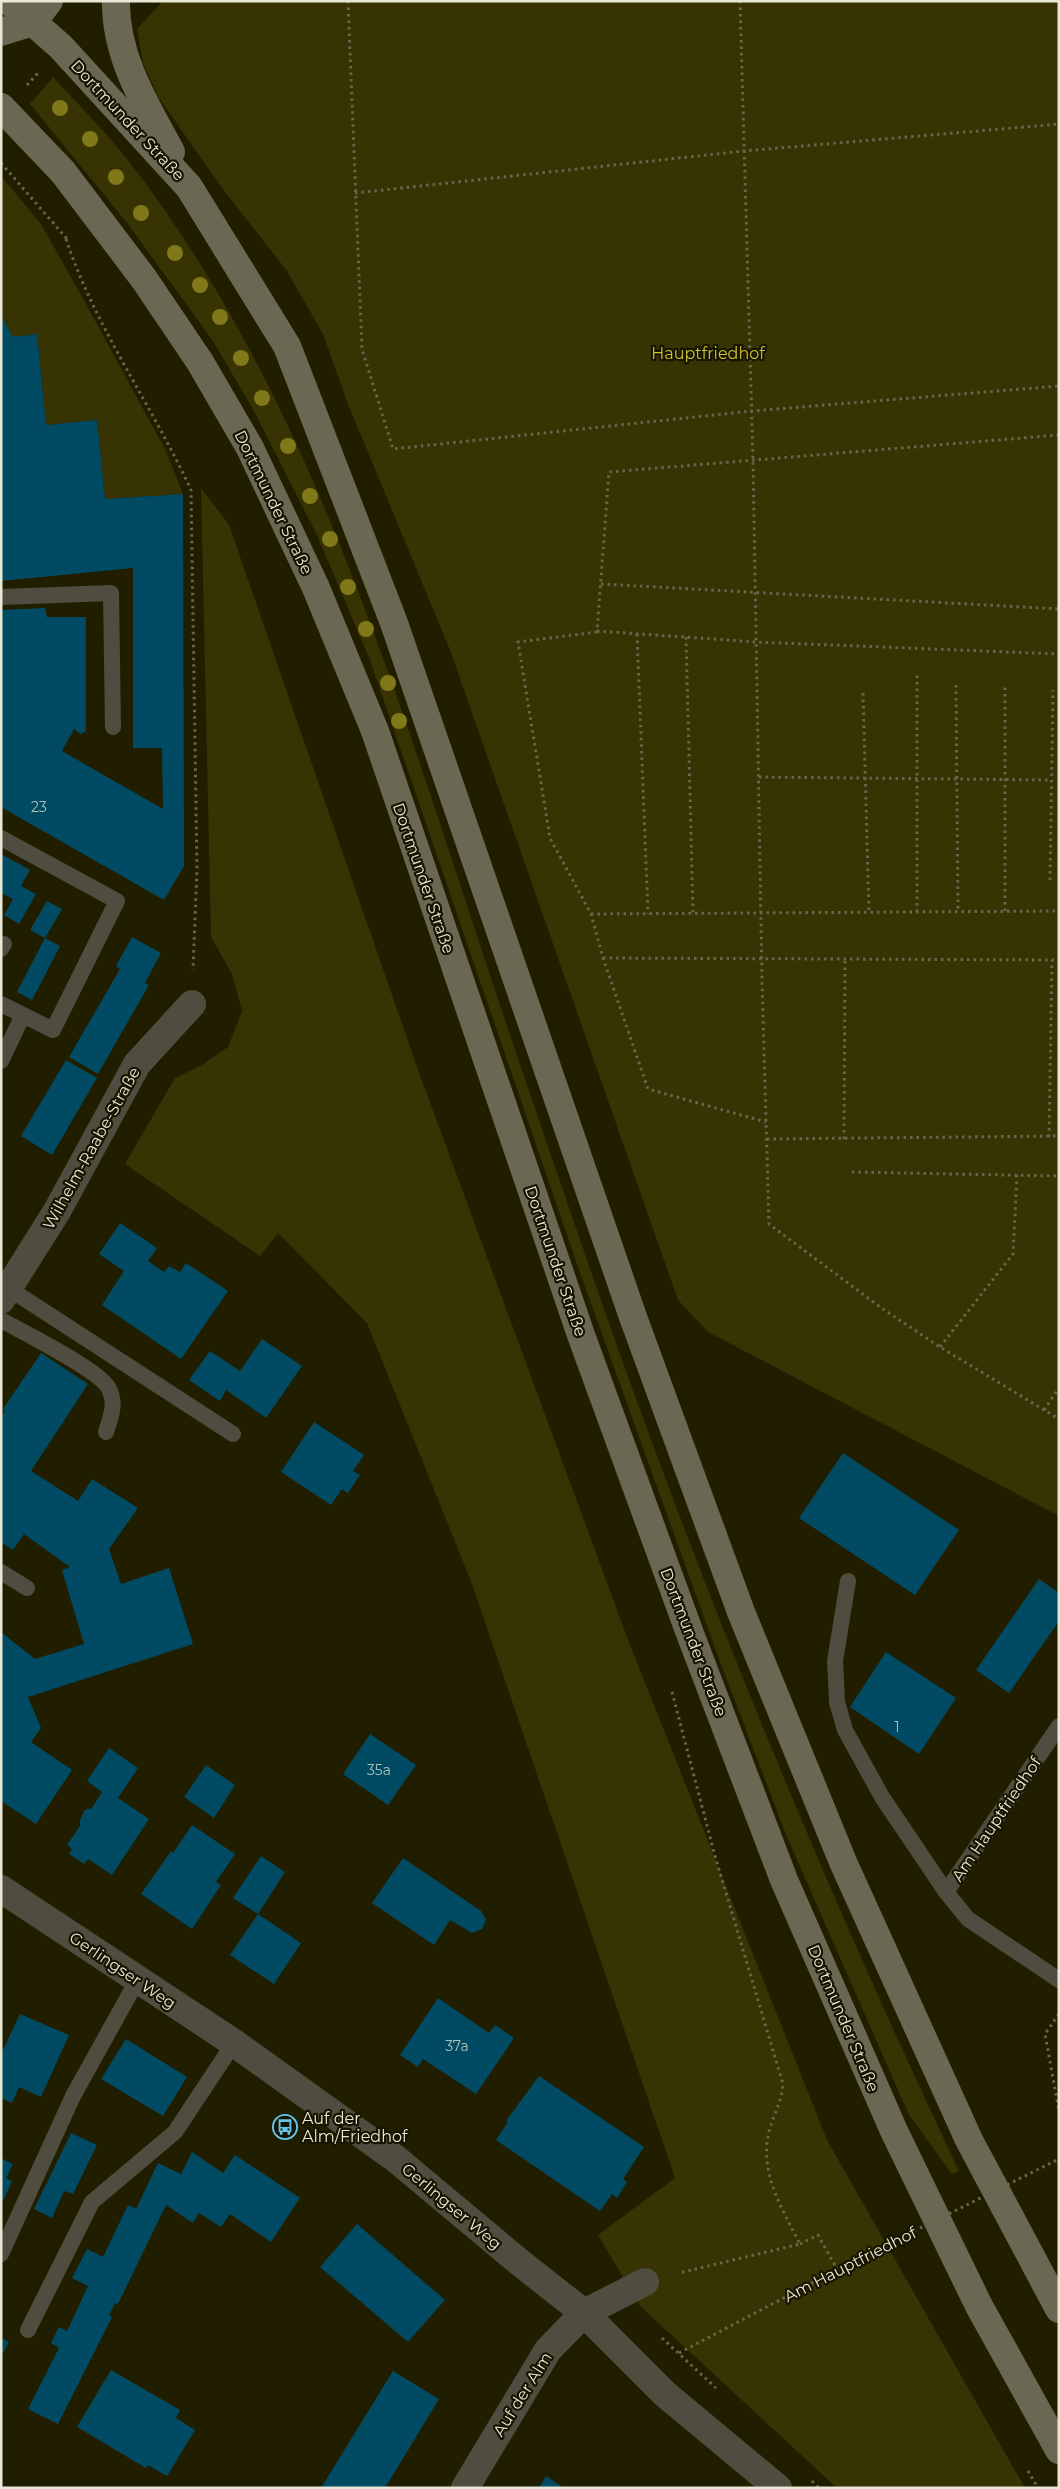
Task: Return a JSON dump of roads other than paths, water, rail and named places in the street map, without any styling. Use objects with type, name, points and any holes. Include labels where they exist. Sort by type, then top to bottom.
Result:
[{"type":"main road","name":"Dortmunder Straße","points":[[9,1],[41,12],[61,47],[189,187],[290,355],[394,623],[614,1261],[741,1612],[843,1862],[969,2140],[1059,2309]]},
{"type":"main road","points":[[116,1],[121,44],[132,77],[189,187]]},
{"type":"main road","points":[[1,32],[41,12]]},
{"type":"main road","name":"Dortmunder Straße","points":[[1,107],[63,172],[144,279],[200,362],[250,448],[316,588],[375,731],[581,1335],[689,1631],[784,1880],[894,2131],[979,2306],[1059,2450]]},
{"type":"street","name":"Wilhelm-Raabe-Straße","points":[[4,1294],[57,1211],[137,1064],[192,1004]]},
{"type":"street","name":"Gerlingser Weg","points":[[1,1889],[234,2043],[396,2159],[518,2262],[584,2314],[665,2394],[778,2488]]},
{"type":"street","name":"Auf der Alm","points":[[465,2488],[548,2350],[584,2314],[645,2282]]},
{"type":"lane","points":[[1,597],[112,593],[113,727]]},
{"type":"lane","points":[[1,838],[117,901],[53,1030],[1,1004]]},
{"type":"lane","points":[[1,1061],[23,1015]]},
{"type":"lane","points":[[4,1294],[233,1434]]},
{"type":"lane","points":[[1,1320],[80,1364],[108,1387],[114,1408],[106,1432]]},
{"type":"lane","points":[[1,1572],[27,1588]]},
{"type":"lane","points":[[848,1581],[835,1661],[837,1702],[845,1730],[882,1797],[946,1892]]},
{"type":"lane","name":"Am Hauptfriedhof","points":[[1059,1726],[946,1892],[968,1919],[1059,1980]]},
{"type":"lane","points":[[1,2254],[73,2096],[138,1979]]},
{"type":"lane","points":[[28,2330],[92,2202],[175,2132],[234,2043]]},
{"type":"place","name":"Auf der Alm/Friedhof","points":[[285,2127]]},
{"type":"park label","name":"Hauptfriedhof","points":[[708,353]]}]
